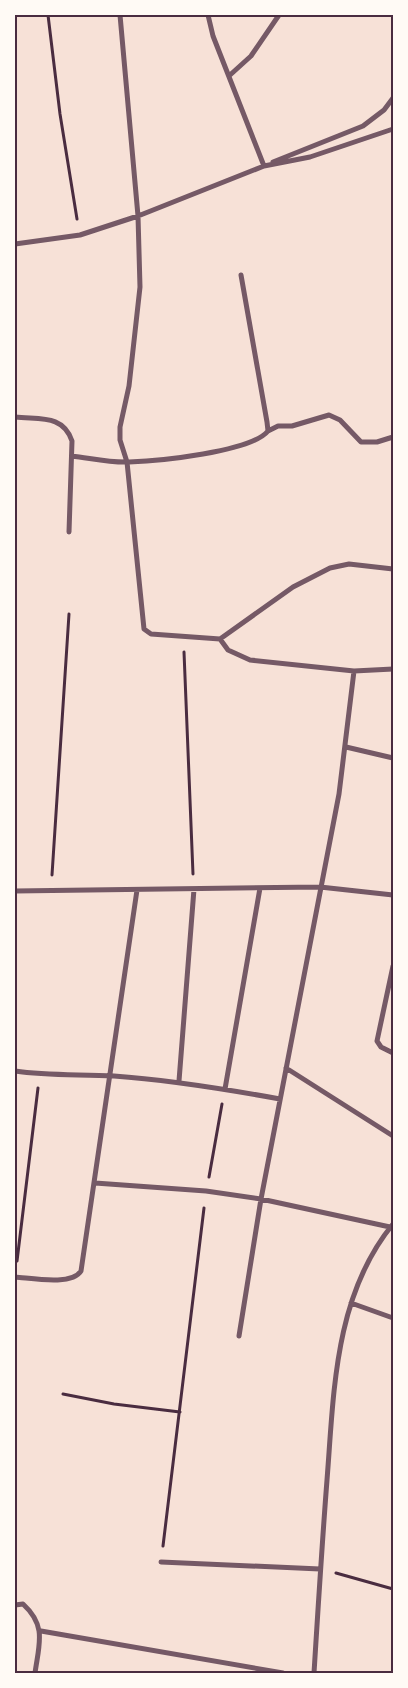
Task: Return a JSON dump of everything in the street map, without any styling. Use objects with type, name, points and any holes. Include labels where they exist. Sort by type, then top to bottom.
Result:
[{"type":"street","points":[[120,15],[138,216],[140,287],[129,386],[120,427],[120,440],[127,462],[144,629],[151,634],[220,639],[293,587],[330,568],[349,564],[393,569]]},
{"type":"street","points":[[208,15],[264,166]]},
{"type":"street","points":[[230,75],[251,56],[279,15]]},
{"type":"street","points":[[15,244],[80,234],[138,216],[363,126],[384,110],[393,98]]},
{"type":"street","points":[[264,166],[310,158],[393,129]]},
{"type":"street","points":[[241,275],[268,431]]},
{"type":"street","points":[[72,456],[127,462],[226,450],[262,438],[268,431],[278,426],[292,426],[329,415],[340,420],[361,442],[377,442],[393,437]]},
{"type":"street","points":[[15,417],[60,423],[68,430],[72,441],[69,532]]},
{"type":"street","points":[[220,639],[228,650],[250,660],[354,671],[393,669]]},
{"type":"street","points":[[239,1336],[280,1099],[339,794],[354,671]]},
{"type":"street","points":[[346,747],[393,758]]},
{"type":"street","points":[[15,891],[320,887],[393,895]]},
{"type":"street","points":[[225,1089],[260,888]]},
{"type":"street","points":[[179,1081],[194,889]]},
{"type":"street","points":[[15,1277],[69,1280],[78,1276],[81,1272],[137,890]]},
{"type":"street","points":[[393,966],[377,1041],[381,1047],[393,1053]]},
{"type":"street","points":[[286,1068],[393,1136]]},
{"type":"street","points":[[15,1071],[39,1075],[111,1076],[179,1081],[280,1099]]},
{"type":"street","points":[[95,1183],[206,1191],[262,1200],[392,1226],[373,1253],[351,1302],[341,1337],[320,1569],[314,1673]]},
{"type":"street","points":[[351,1302],[393,1318]]},
{"type":"street","points":[[161,1562],[320,1569]]},
{"type":"street","points":[[15,1605],[23,1604],[37,1621],[40,1631],[35,1673]]},
{"type":"street","points":[[40,1631],[283,1673]]},
{"type":"path","points":[[48,15],[60,114],[80,234]]},
{"type":"path","points":[[51,892],[68,614]]},
{"type":"path","points":[[183,636],[194,889]]},
{"type":"path","points":[[16,1266],[39,1075]]},
{"type":"path","points":[[161,1562],[206,1191],[225,1089]]},
{"type":"path","points":[[63,1394],[114,1404],[180,1412]]},
{"type":"path","points":[[320,1569],[393,1589]]}]
